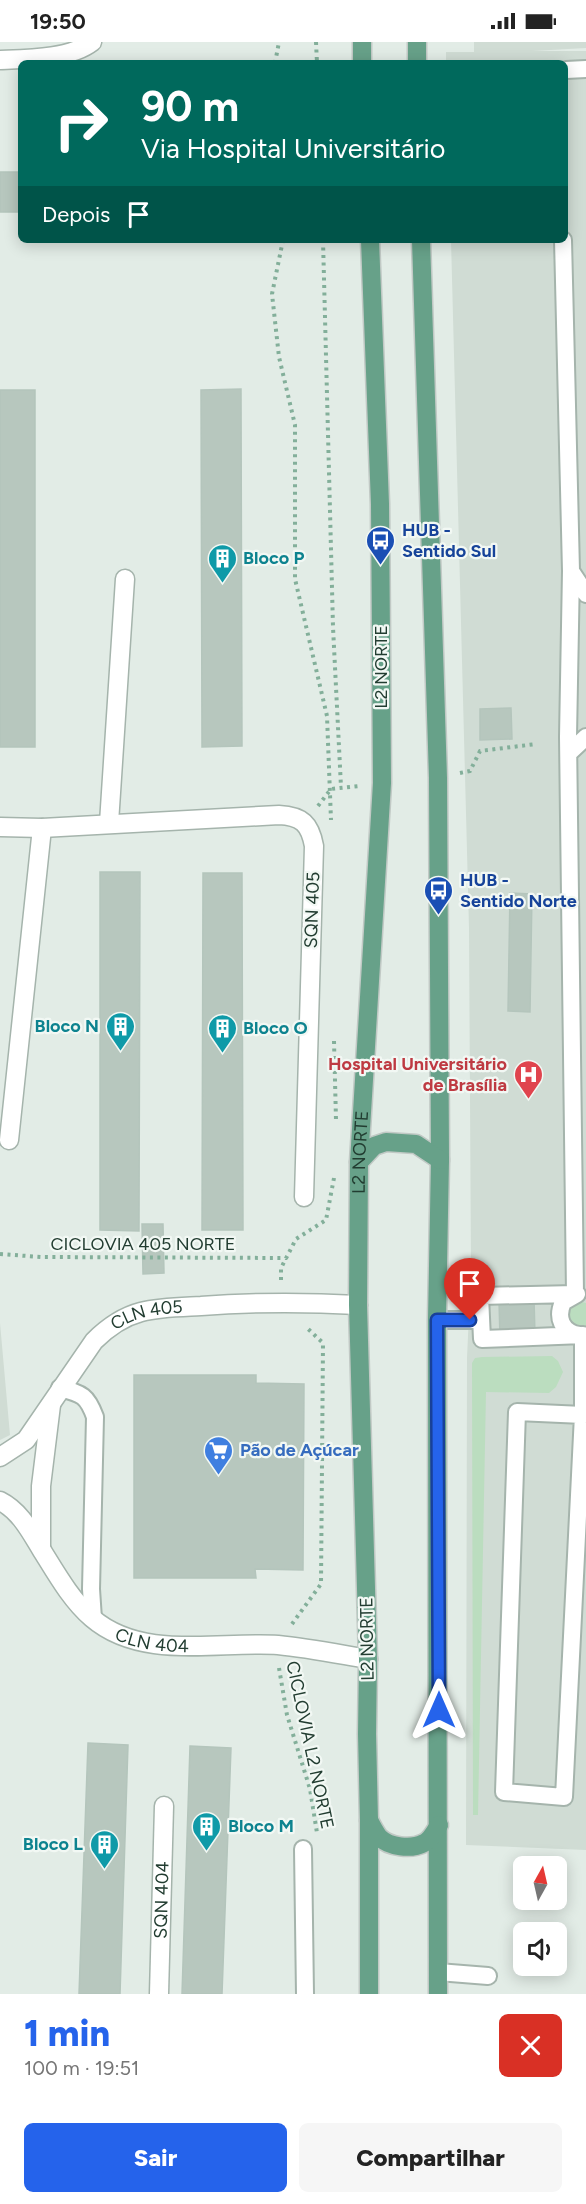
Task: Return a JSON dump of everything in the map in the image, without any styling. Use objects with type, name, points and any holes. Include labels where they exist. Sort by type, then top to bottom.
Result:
[{"type":"main road","points":[[362,42],[362,60]]},
{"type":"main road","points":[[417,42],[417,60]]},
{"type":"main road","name":"L2 NORTE","points":[[369,1994],[368,1659],[358,1305],[359,1162],[382,783],[380,504],[370,243]]},
{"type":"main road","points":[[421,243],[438,778],[440,1160],[437,1320],[438,1994]]},
{"type":"main road","points":[[359,1162],[374,1146],[386,1142],[416,1144],[440,1160]]},
{"type":"main road","points":[[369,1820],[377,1835],[386,1842],[401,1846],[417,1846],[426,1843],[439,1825]]},
{"type":"street","points":[[0,60],[28,59],[68,53],[80,50],[93,42]]},
{"type":"street","points":[[109,823],[125,579]]},
{"type":"street","points":[[0,827],[42,828],[279,815],[292,816],[306,824]]},
{"type":"street","name":"SQN 405","points":[[304,1197],[314,846],[306,824]]},
{"type":"street","points":[[9,1140],[42,828]]},
{"type":"street","name":"CLN 405","points":[[0,1457],[27,1440],[94,1341],[107,1328],[140,1312],[175,1307],[280,1302],[358,1305]]},
{"type":"street","points":[[41,1550],[41,1486],[56,1394]]},
{"type":"street","name":"CLN 404","points":[[0,1501],[9,1505],[28,1526],[41,1550],[79,1606],[108,1631],[125,1639],[149,1644],[276,1645],[368,1659]]},
{"type":"street","name":"SQN 404","points":[[159,1994],[164,1806]]},
{"type":"lane","points":[[568,70],[586,69]]},
{"type":"lane","points":[[563,243],[572,571],[569,753],[578,785],[581,1295]]},
{"type":"lane","points":[[572,571],[586,594]]},
{"type":"lane","points":[[569,753],[586,737]]},
{"type":"lane","points":[[581,1295],[480,1296],[482,1340],[584,1335]]},
{"type":"lane","points":[[581,1295],[563,1302],[559,1316],[565,1329],[570,1333],[584,1335]]},
{"type":"lane","points":[[437,1320],[481,1320]]},
{"type":"lane","points":[[582,1415],[517,1412],[504,1792],[564,1797],[582,1415],[584,1335]]},
{"type":"lane","points":[[56,1394],[78,1393],[90,1402],[95,1417],[91,1589],[93,1619]]},
{"type":"lane","points":[[303,1850],[305,1994]]},
{"type":"lane","points":[[438,1972],[488,1976]]},
{"type":"path","points":[[276,60],[279,42]]},
{"type":"path","points":[[316,42],[317,60]]},
{"type":"path","points":[[282,243],[272,294],[279,357],[295,425],[295,579],[327,716],[331,824]]},
{"type":"path","points":[[323,243],[333,627],[341,787]]},
{"type":"path","points":[[470,771],[480,751],[536,744]]},
{"type":"path","points":[[306,824],[331,789],[382,783]]},
{"type":"path","points":[[334,1035],[336,1125]]},
{"type":"path","points":[[276,1645],[321,1584],[323,1343],[280,1302],[281,1268],[296,1239],[326,1220],[335,1169]]},
{"type":"path","name":"CICLOVIA 405 NORTE","points":[[0,1254],[41,1257],[287,1258]]},
{"type":"path","name":"CICLOVIA L2 NORTE","points":[[276,1645],[287,1715],[310,1789],[317,1834]]},
{"type":"shaded area","name":"Hospital Universitário de Brasília","points":[[474,42],[586,42],[586,48],[532,51],[586,51],[586,1850],[466,1845],[467,1358],[471,1269],[469,928],[451,243],[568,243],[568,60],[446,60],[446,52],[474,52]]},
{"type":"shaded area","points":[[0,1323],[10,1435],[0,1440]]},
{"type":"green space","points":[[578,1301],[586,1303],[586,1329],[570,1327],[566,1309]]},
{"type":"green space","points":[[552,1356],[558,1361],[563,1372],[556,1387],[549,1393],[486,1392],[478,1815],[473,1815],[472,1363],[475,1358],[482,1357]]},
{"type":"building","points":[[0,172],[18,172],[18,212],[0,212]]},
{"type":"building","name":"Bloco P","points":[[241,389],[242,746],[202,747],[201,390]]},
{"type":"building","points":[[0,390],[35,390],[35,747],[0,747]]},
{"type":"building","points":[[511,708],[512,739],[480,740],[480,709]]},
{"type":"building","name":"Bloco N","points":[[100,872],[140,872],[139,1231],[100,1230]]},
{"type":"building","name":"Bloco O","points":[[203,873],[242,873],[243,1230],[202,1230]]},
{"type":"building","points":[[510,893],[532,894],[530,1012],[508,1011]]},
{"type":"building","points":[[142,1224],[163,1224],[164,1273],[143,1274]]},
{"type":"building","points":[[534,1299],[535,1335],[500,1337],[499,1301]]},
{"type":"building","name":"Pão de Açúcar","points":[[134,1375],[256,1375],[256,1383],[304,1384],[303,1570],[255,1569],[256,1578],[134,1578]]},
{"type":"building","name":"Bloco L","points":[[88,1743],[128,1745],[120,1994],[79,1994]]},
{"type":"building","name":"Bloco M","points":[[190,1746],[231,1748],[222,1994],[182,1994]]},
{"type":"place","name":"HUB - Sentido Sul","points":[[381,566]]},
{"type":"place","name":"Bloco P","points":[[222,584]]},
{"type":"place","name":"HUB - Sentido Norte","points":[[439,916]]},
{"type":"place","name":"Bloco N","points":[[120,1052]]},
{"type":"place","name":"Bloco O","points":[[222,1054]]},
{"type":"place","name":"Hospital Universitário de Brasília","points":[[528,1100]]},
{"type":"place","name":"Pão de Açúcar","points":[[219,1476]]},
{"type":"place","name":"Bloco M","points":[[207,1852]]},
{"type":"place","name":"Bloco L","points":[[104,1870]]},
{"type":"route","points":[[439,1710],[437,1320],[470,1320]]}]
